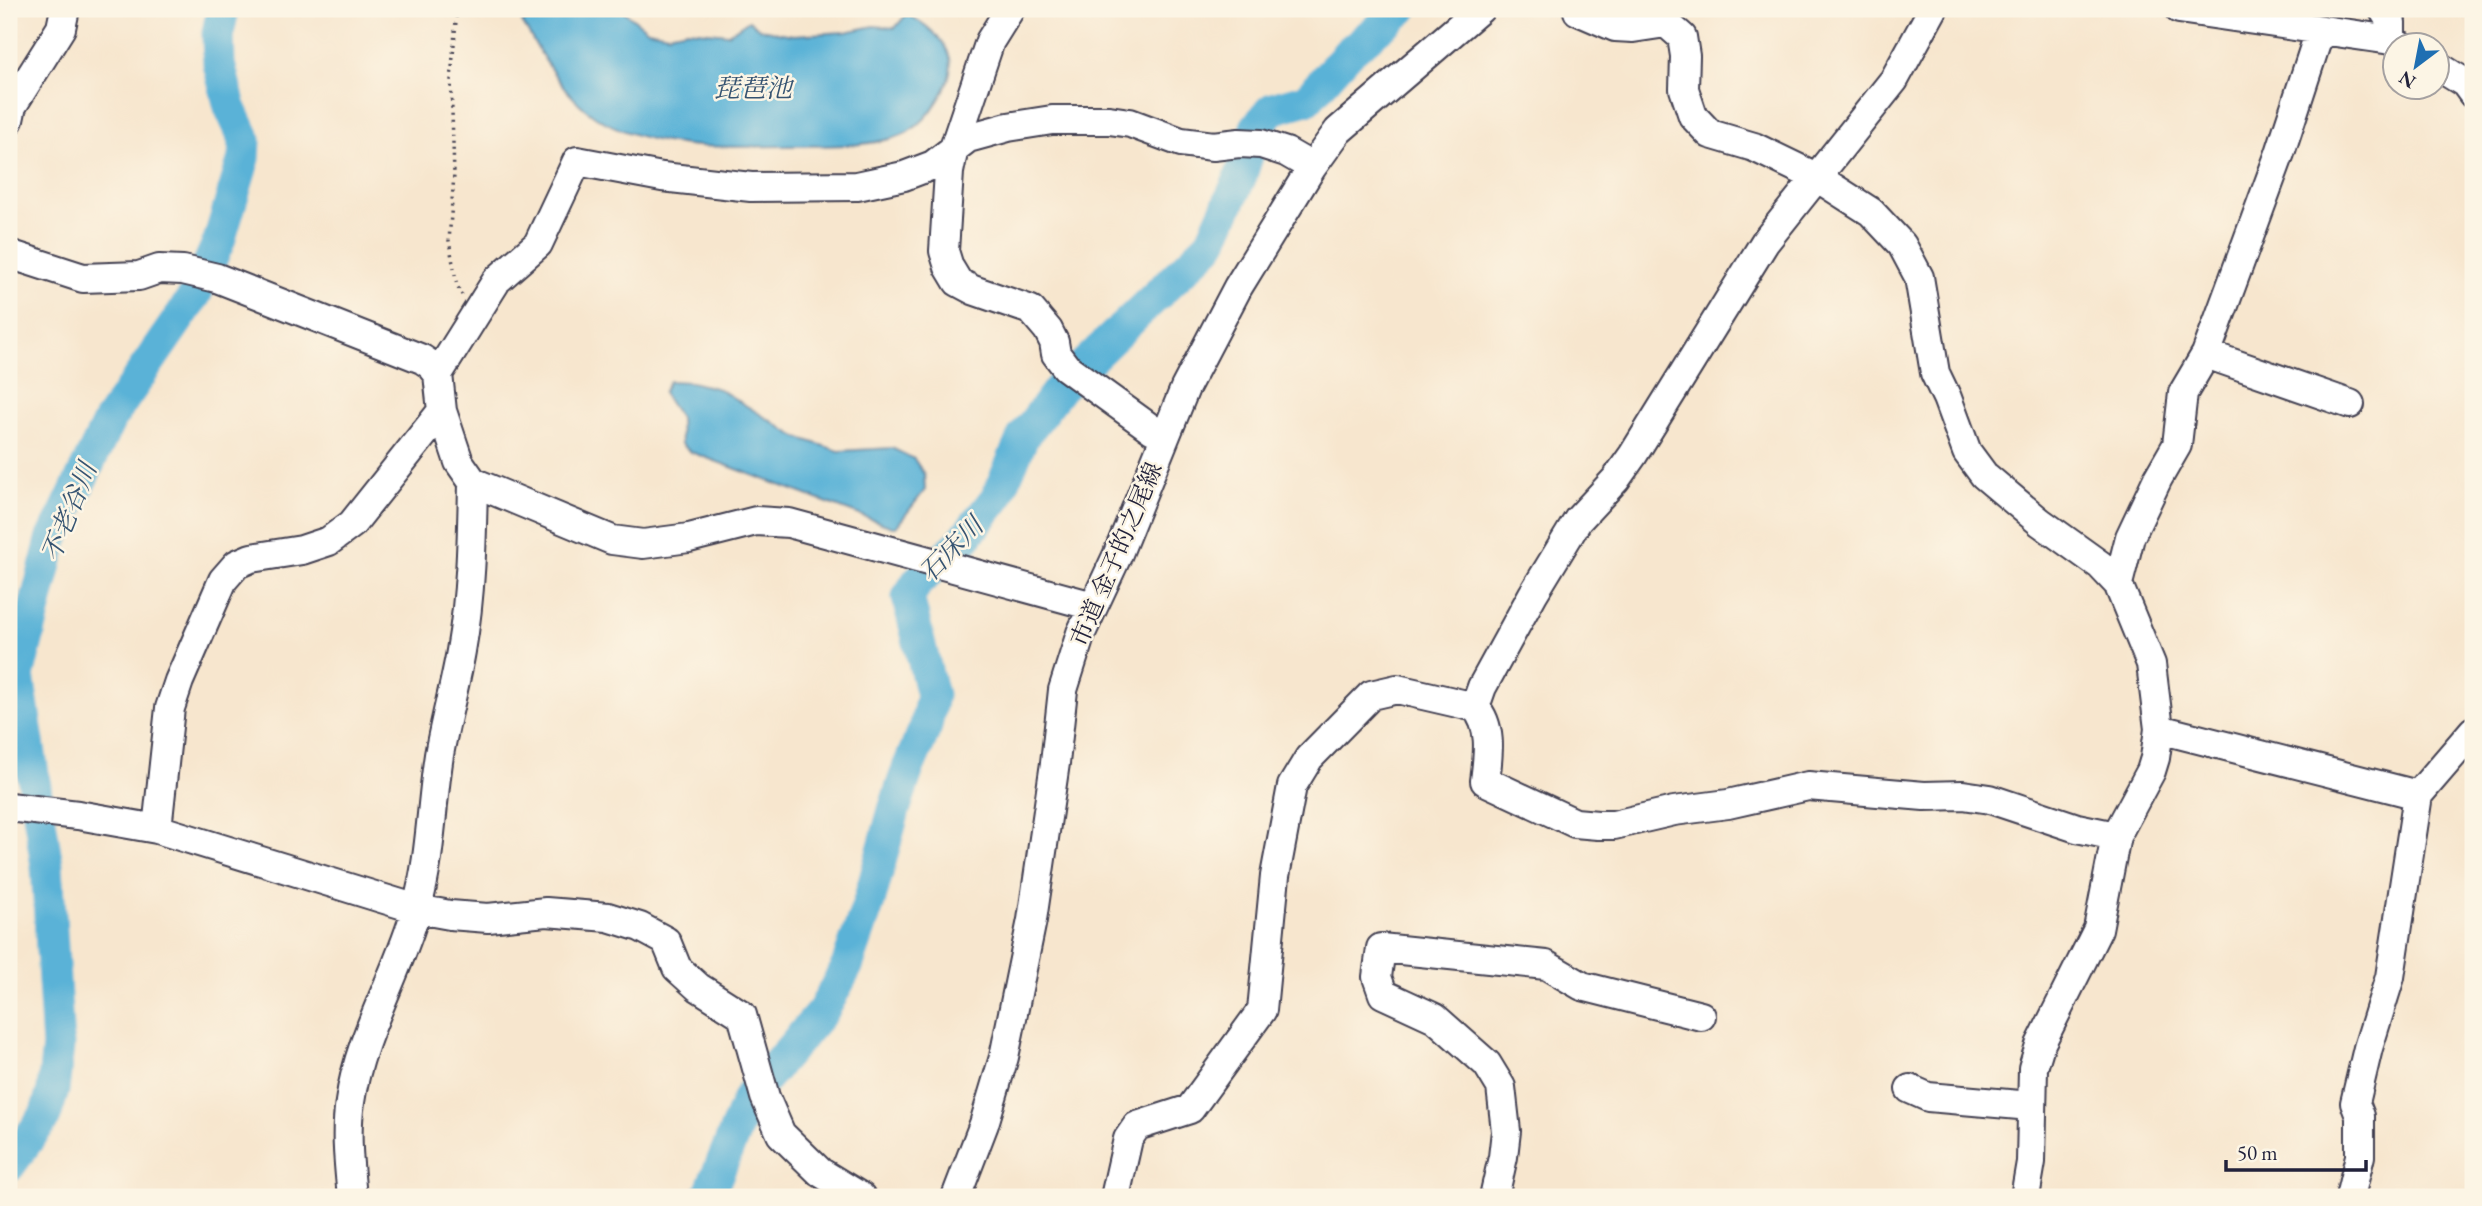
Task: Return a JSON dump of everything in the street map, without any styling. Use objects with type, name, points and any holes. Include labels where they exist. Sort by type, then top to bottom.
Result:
[{"type":"street","points":[[9,120],[12,106],[61,28],[65,9]]},
{"type":"street","points":[[1010,9],[990,41],[954,148],[949,172],[944,251],[949,267],[958,282],[973,290],[1031,310],[1048,330],[1056,354],[1075,374],[1153,430]]},
{"type":"street","name":"市道 金子的之尾線","points":[[956,1197],[984,1124],[1004,1057],[1032,920],[1063,690],[1081,634],[1117,556],[1185,388],[1238,287],[1312,167],[1338,131],[1480,9]]},
{"type":"street","points":[[1578,9],[1615,27],[1633,28],[1665,23],[1682,37],[1685,89],[1693,116],[1710,134],[1754,147],[1818,178],[1871,212],[1902,245],[1919,277],[1935,373],[1967,452],[1984,475],[2040,522],[2100,565],[2118,584],[2151,664],[2159,729],[2155,758],[2151,771],[2116,836],[2098,929],[2040,1045],[2034,1068],[2031,1162],[2025,1197]]},
{"type":"street","points":[[1475,707],[1482,687],[1533,594],[1578,520],[1622,471],[1765,242],[1894,80],[1933,9]]},
{"type":"street","points":[[2179,9],[2380,40]]},
{"type":"street","points":[[2383,9],[2394,32]]},
{"type":"street","points":[[2118,584],[2130,537],[2177,445],[2183,393],[2206,354],[2280,153],[2320,31]]},
{"type":"street","points":[[2450,73],[2465,83],[2473,94]]},
{"type":"street","points":[[438,374],[497,280],[538,244],[577,161],[662,177],[751,187],[857,186],[904,176],[933,165],[968,138],[1008,127],[1052,120],[1109,120],[1130,123],[1181,142],[1213,146],[1250,144],[1286,152],[1312,167]]},
{"type":"street","points":[[9,254],[83,278],[139,276],[159,269],[183,270],[217,278],[422,359],[438,374],[442,411],[459,462],[473,482],[612,540],[643,544],[689,538],[756,521],[789,523],[1093,606]]},
{"type":"street","points":[[2206,354],[2350,404]]},
{"type":"street","points":[[157,829],[170,708],[223,580],[237,564],[251,558],[302,550],[329,541],[352,524],[442,411]]},
{"type":"street","points":[[352,1197],[347,1144],[350,1101],[367,1039],[417,909],[429,859],[434,788],[445,719],[461,651],[472,560],[473,482]]},
{"type":"street","points":[[1115,1197],[1128,1139],[1137,1126],[1190,1109],[1262,1010],[1275,876],[1292,786],[1309,758],[1371,695],[1397,689],[1475,707],[1482,715],[1490,746],[1485,781],[1575,823],[1614,825],[1808,786],[1990,799],[2077,828],[2116,836]]},
{"type":"street","points":[[2159,729],[2418,795]]},
{"type":"street","points":[[2350,1197],[2360,1156],[2360,1116],[2355,1103],[2368,1048],[2390,977],[2418,795],[2473,731]]},
{"type":"street","points":[[16,808],[78,815],[157,829],[417,909],[488,918],[546,912],[608,917],[639,927],[666,941],[677,968],[698,987],[742,1015],[765,1097],[781,1134],[820,1172],[861,1197]]},
{"type":"street","points":[[1494,1197],[1506,1131],[1501,1087],[1487,1064],[1435,1018],[1383,993],[1377,977],[1381,948],[1546,965],[1582,986],[1701,1016]]},
{"type":"street","points":[[1910,1089],[1928,1097],[2031,1106]]},
{"type":"path","points":[[457,9],[451,79],[454,175],[449,241],[457,286],[473,316]]},
{"type":"water","name":"琵琶池","points":[[558,9],[621,9],[648,30],[668,34],[687,30],[728,34],[749,20],[760,29],[793,35],[846,32],[874,26],[895,28],[906,15],[926,26],[944,44],[950,58],[950,68],[939,100],[924,119],[908,132],[881,141],[832,146],[715,147],[671,143],[632,134],[605,122],[573,98],[522,22]]},
{"type":"water","points":[[669,381],[691,382],[719,389],[797,437],[839,451],[892,448],[914,459],[924,474],[925,490],[896,527],[892,527],[691,452],[681,444],[680,418],[663,393]]},
{"type":"waterway","name":"不老谷川","points":[[9,1166],[45,1116],[53,1090],[58,1046],[47,866],[18,676],[52,540],[110,419],[195,295],[219,241],[244,158],[245,140],[230,107],[219,64],[218,33],[223,9]]},
{"type":"waterway","name":"石床川","points":[[708,1197],[749,1097],[823,1011],[847,966],[869,902],[894,810],[926,726],[932,695],[908,597],[918,581],[960,544],[997,497],[1023,437],[1061,387],[1210,244],[1240,178],[1256,128],[1272,109],[1307,99],[1349,52],[1402,9]]}]
